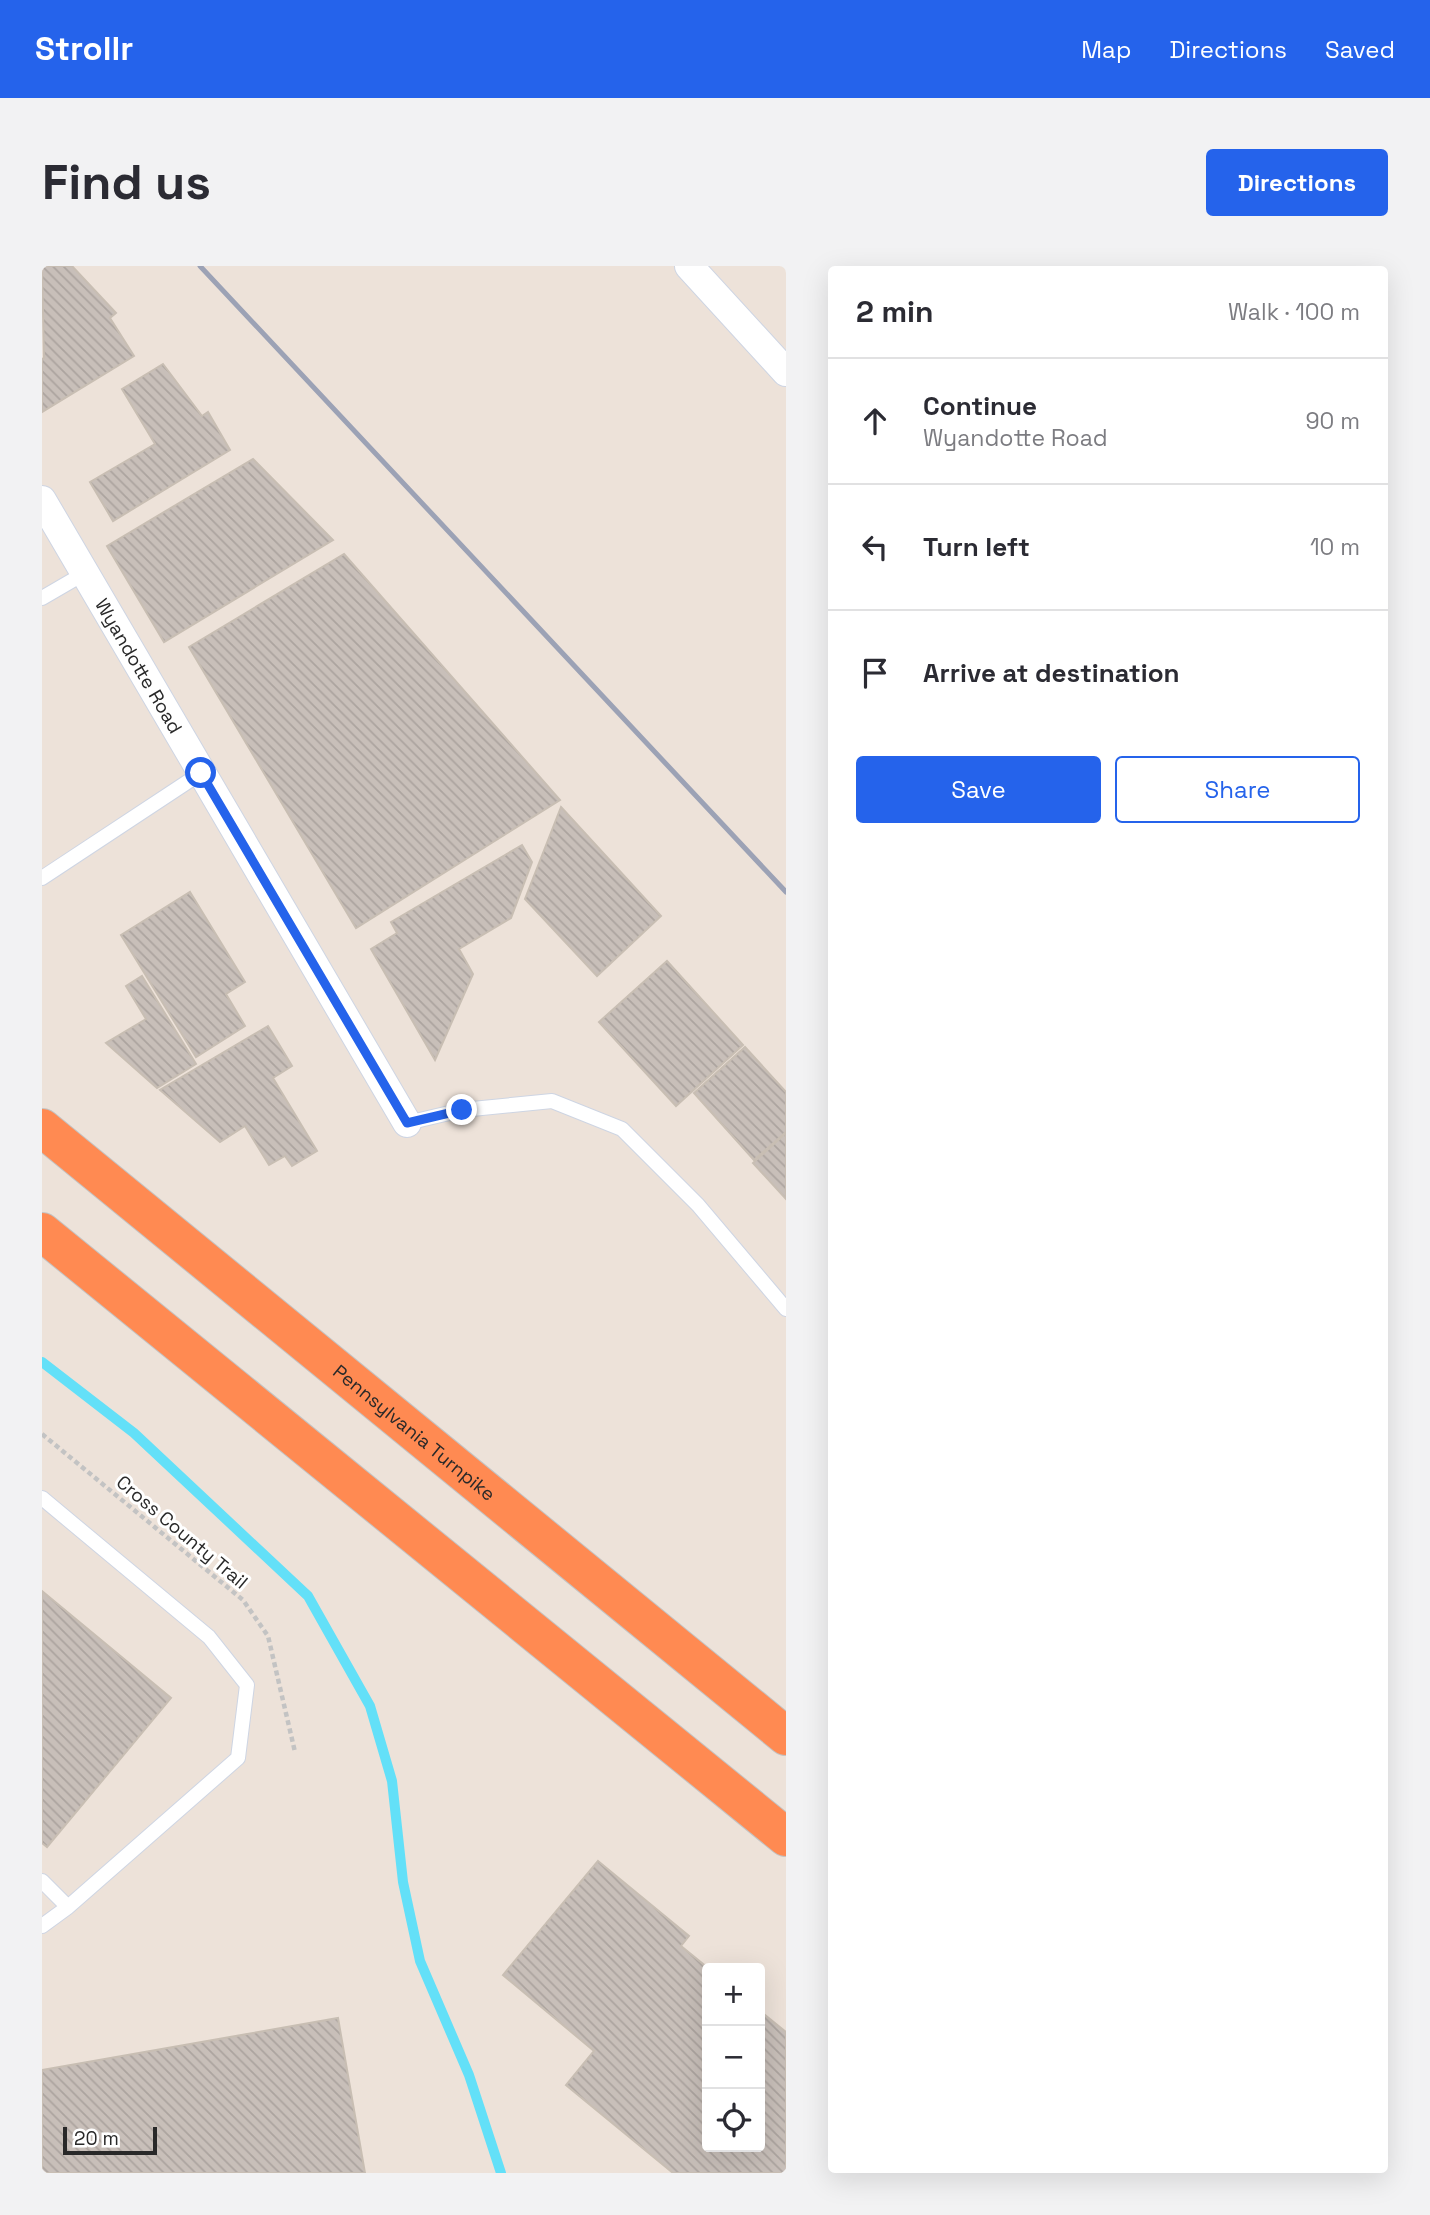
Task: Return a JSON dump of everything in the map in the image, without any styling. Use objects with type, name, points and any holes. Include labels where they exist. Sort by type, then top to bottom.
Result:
[{"type":"highway","name":"Pennsylvania Turnpike","points":[[42,1128],[786,1736]]},
{"type":"highway","points":[[42,1232],[786,1837]]},
{"type":"street","points":[[688,266],[786,372]]},
{"type":"street","name":"Wyandotte Road","points":[[42,499],[407,1123]]},
{"type":"lane","points":[[42,598],[85,573]]},
{"type":"lane","points":[[42,878],[201,773]]},
{"type":"lane","points":[[407,1123],[462,1110],[552,1101],[622,1129],[698,1205],[786,1308]]},
{"type":"lane","points":[[42,1498],[209,1637],[247,1685],[239,1758],[68,1907],[42,1926]]},
{"type":"lane","points":[[42,1881],[68,1907]]},
{"type":"path","name":"Cross County Trail","points":[[42,1434],[243,1600],[268,1636],[295,1752]]},
{"type":"building","points":[[42,266],[72,266],[116,313],[110,318],[134,356],[42,412],[44,358]]},
{"type":"building","points":[[163,364],[202,416],[208,412],[230,450],[113,521],[90,482],[155,444],[122,389]]},
{"type":"building","points":[[253,459],[333,540],[164,642],[107,546]]},
{"type":"building","points":[[344,554],[560,800],[356,928],[189,647]]},
{"type":"building","points":[[561,807],[661,916],[597,976],[525,899]]},
{"type":"building","points":[[522,845],[532,862],[511,918],[459,949],[473,974],[435,1060],[371,949],[397,933],[391,922]]},
{"type":"building","points":[[190,892],[245,982],[226,994],[245,1026],[196,1057],[121,935]]},
{"type":"building","points":[[667,961],[743,1045],[676,1106],[599,1022]]},
{"type":"building","points":[[142,976],[196,1064],[157,1088],[106,1043],[146,1019],[126,986]]},
{"type":"building","points":[[268,1026],[292,1066],[273,1078],[317,1151],[292,1166],[285,1156],[269,1165],[245,1126],[220,1142],[160,1090]]},
{"type":"building","points":[[745,1047],[786,1092],[786,1132],[754,1160],[694,1093]]},
{"type":"building","points":[[786,1133],[786,1199],[753,1163]]},
{"type":"building","points":[[42,1591],[171,1698],[47,1847],[42,1843]]},
{"type":"building","points":[[598,1861],[689,1936],[681,1946],[702,1963],[702,2152],[765,2152],[765,2015],[786,2032],[786,2173],[673,2173],[566,2085],[594,2051],[503,1975]]},
{"type":"building","points":[[338,2018],[365,2173],[42,2173],[42,2070]]},
{"type":"waterway","points":[[42,1362],[134,1433],[308,1596],[370,1706],[392,1781],[403,1882],[420,1961],[469,2075],[501,2173]]},
{"type":"railway","points":[[200,266],[786,892]]},
{"type":"route","points":[[201,773],[407,1123],[462,1110]]}]
